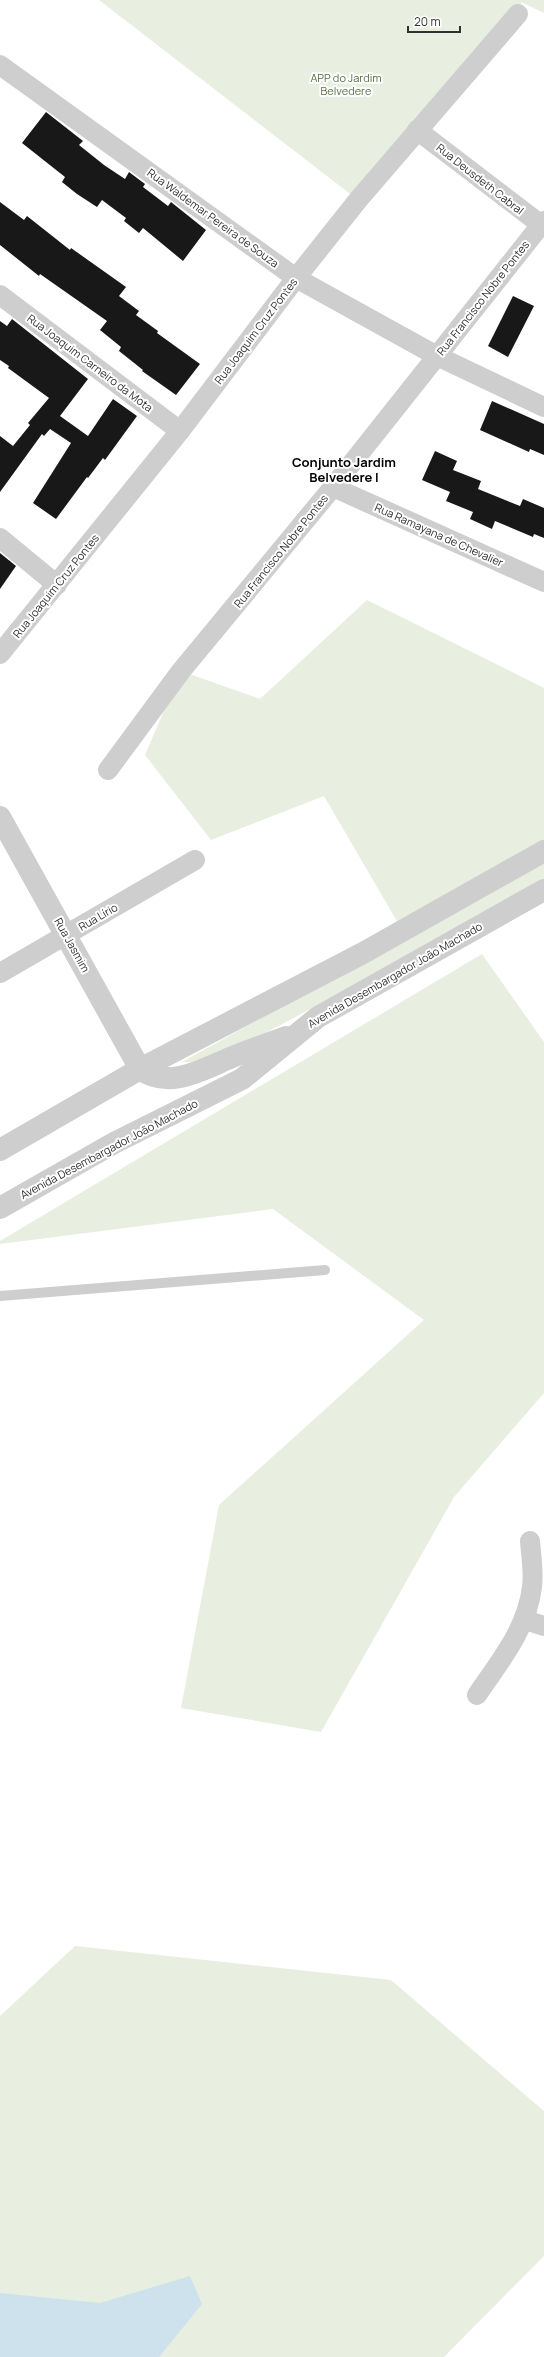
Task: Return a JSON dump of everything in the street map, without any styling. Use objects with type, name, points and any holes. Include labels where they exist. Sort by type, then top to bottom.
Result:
[{"type":"street","name":"Rua Joaquim Cruz Pontes","points":[[0,654],[180,431],[296,278],[417,130],[518,14]]},
{"type":"street","name":"Rua Waldemar Pereira de Souza","points":[[0,65],[296,278],[438,356],[544,407]]},
{"type":"street","name":"Rua Deusdeth Cabral","points":[[417,130],[543,224]]},
{"type":"street","name":"Rua Francisco Nobre Pontes","points":[[108,770],[181,671],[333,487],[543,224]]},
{"type":"street","name":"Rua Joaquim Carneiro da Mota","points":[[0,295],[180,431]]},
{"type":"street","name":"Rua Ramayana de Chevalier","points":[[333,487],[544,582]]},
{"type":"street","points":[[0,538],[57,585]]},
{"type":"street","name":"Rua Jasmim","points":[[2,819],[140,1069]]},
{"type":"street","points":[[0,1150],[140,1069],[363,953],[544,851]]},
{"type":"street","name":"Rua Lírio","points":[[0,973],[195,860]]},
{"type":"street","name":"Avenida Desembargador João Machado","points":[[0,1208],[114,1143],[242,1079],[296,1033],[318,1017],[544,890]]},
{"type":"street","points":[[140,1069],[152,1077],[176,1078],[205,1069],[296,1033]]},
{"type":"street","points":[[477,1695],[507,1652],[525,1620],[532,1586],[530,1540]]},
{"type":"street","points":[[525,1620],[544,1626]]},
{"type":"lane","points":[[0,1296],[325,1270]]},
{"type":"green space","name":"APP do Jardim Belvedere","points":[[99,0],[544,0],[544,13],[521,2],[518,14],[358,200]]},
{"type":"green space","points":[[367,600],[544,688],[544,842],[401,928],[324,796],[211,840],[145,755],[181,671],[260,699]]},
{"type":"green space","points":[[544,861],[544,883],[210,1063],[182,1062]]},
{"type":"green space","points":[[482,954],[544,1042],[544,1393],[454,1497],[321,1732],[181,1708],[219,1505],[424,1320],[273,1209],[0,1244],[0,1241]]},
{"type":"green space","points":[[75,1946],[391,1980],[544,2111],[544,2256],[444,2357],[0,2357],[0,2016]]},
{"type":"water","points":[[190,2276],[202,2304],[159,2357],[0,2357],[0,2293],[100,2303]]},
{"type":"building","points":[[46,112],[83,141],[79,145],[104,165],[125,179],[129,172],[145,184],[143,187],[168,206],[171,202],[206,230],[183,261],[143,228],[139,233],[124,221],[126,218],[102,200],[97,207],[77,194],[62,182],[65,177],[22,143]]},
{"type":"building","points":[[0,202],[24,220],[27,216],[70,250],[71,248],[126,287],[119,296],[139,311],[136,315],[158,331],[157,333],[200,364],[176,395],[142,371],[143,370],[119,351],[121,347],[100,330],[107,321],[40,274],[39,276],[0,245]]},
{"type":"building","points":[[513,296],[534,306],[508,357],[488,346]]},
{"type":"building","points":[[12,319],[88,379],[60,416],[88,436],[113,399],[137,416],[105,460],[103,458],[88,478],[87,477],[56,519],[33,503],[71,443],[50,429],[44,436],[42,434],[0,492],[0,436],[13,446],[30,425],[28,423],[49,398],[8,368],[9,366],[0,360],[0,321],[7,326]]},
{"type":"building","points":[[492,401],[544,424],[544,455],[530,449],[529,452],[480,430]]},
{"type":"building","points":[[435,451],[457,461],[453,470],[481,481],[478,489],[520,506],[523,499],[544,508],[544,538],[534,534],[533,537],[495,521],[492,529],[470,519],[473,512],[446,501],[450,492],[422,480]]},
{"type":"building","points":[[0,553],[16,566],[0,589]]},
{"type":"district","name":"Conjunto Jardim Belvedere I","points":[[344,470]]}]
